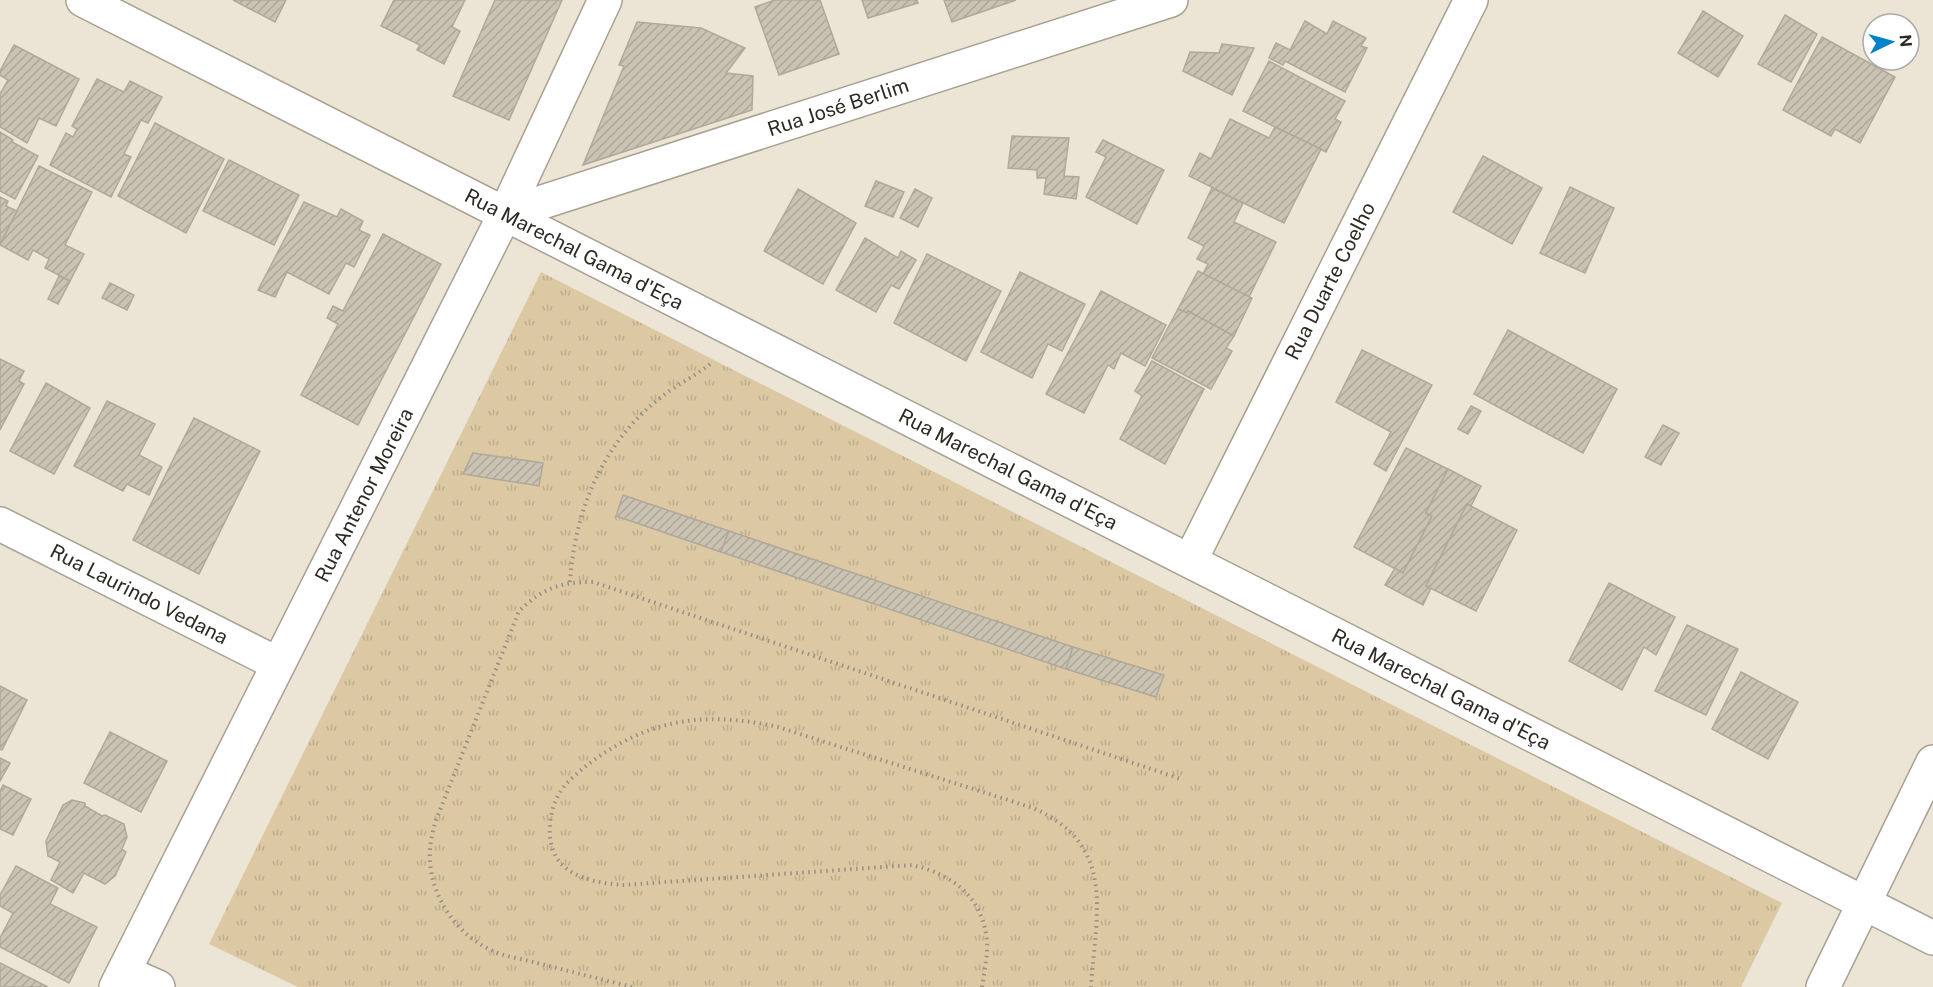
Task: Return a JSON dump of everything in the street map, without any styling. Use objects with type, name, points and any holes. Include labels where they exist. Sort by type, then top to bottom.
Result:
[{"type":"street","name":"Rua Marechal Gama d'Eça","points":[[83,0],[1933,938]]},
{"type":"street","name":"Rua Antenor Moreira","points":[[120,980],[505,214],[604,0]]},
{"type":"street","name":"Rua José Berlim","points":[[505,214],[1171,0]]},
{"type":"street","name":"Rua Duarte Coelho","points":[[1190,561],[1471,0]]},
{"type":"street","name":"Rua Laurindo Vedana","points":[[0,524],[278,664]]},
{"type":"street","points":[[1823,987],[1933,762]]},
{"type":"street","points":[[120,980],[158,987]]},
{"type":"path","points":[[570,582],[574,543],[587,496],[602,466],[621,438],[642,414],[668,392],[697,375],[746,336]]},
{"type":"path","points":[[632,987],[494,952],[472,940],[455,923],[442,903],[434,883],[430,862],[431,840],[436,820],[519,611],[532,597],[549,588],[570,582],[593,582],[1181,779]]},
{"type":"path","points":[[982,987],[987,941],[976,906],[966,892],[950,879],[932,870],[912,865],[623,885],[605,884],[587,880],[572,873],[558,862],[551,846],[550,828],[551,812],[557,797],[567,784],[601,755],[627,740],[656,728],[686,721],[717,718],[748,720],[778,727],[1033,808],[1053,817],[1071,831],[1084,848],[1094,872],[1097,897],[1092,987]]},
{"type":"green space","points":[[541,272],[1782,903],[1741,987],[298,987],[209,944]]},
{"type":"building","points":[[233,0],[286,0],[275,22]]},
{"type":"building","points":[[394,0],[465,0],[452,27],[460,31],[444,64],[417,50],[420,45],[381,26]]},
{"type":"building","points":[[495,0],[562,0],[509,120],[453,96]]},
{"type":"building","points":[[775,0],[820,0],[839,54],[779,75],[755,7]]},
{"type":"building","points":[[862,0],[917,0],[918,3],[868,18]]},
{"type":"building","points":[[944,0],[1016,0],[952,22]]},
{"type":"building","points":[[1703,11],[1743,36],[1718,77],[1678,53]]},
{"type":"building","points":[[1785,15],[1817,34],[1791,82],[1758,64]]},
{"type":"building","points":[[1305,21],[1327,34],[1333,21],[1366,38],[1361,46],[1367,48],[1345,92],[1285,61],[1283,65],[1269,58],[1276,43],[1290,50]]},
{"type":"building","points":[[637,22],[701,28],[745,48],[726,73],[753,76],[752,110],[583,165],[624,66],[619,65]]},
{"type":"building","points":[[1822,37],[1861,58],[1861,72],[1886,72],[1895,77],[1860,143],[1835,129],[1831,136],[1783,110]]},
{"type":"building","points":[[1222,44],[1254,48],[1232,95],[1183,71],[1190,52],[1219,53]]},
{"type":"building","points":[[14,45],[79,79],[56,126],[39,118],[27,143],[0,127],[0,94],[8,80],[0,75],[0,71]]},
{"type":"building","points":[[1269,61],[1345,101],[1335,119],[1341,122],[1326,152],[1243,111]]},
{"type":"building","points":[[97,79],[124,92],[130,81],[162,97],[148,123],[141,120],[124,154],[131,157],[111,197],[50,165],[66,133],[73,137],[77,129],[72,126]]},
{"type":"building","points":[[1230,119],[1269,138],[1275,127],[1321,149],[1284,223],[1189,176],[1200,153],[1211,159]]},
{"type":"building","points":[[155,123],[224,159],[186,233],[118,196]]},
{"type":"building","points":[[0,132],[13,140],[12,142],[38,156],[15,199],[0,191]]},
{"type":"building","points":[[1012,136],[1069,138],[1064,176],[1079,177],[1076,199],[1044,194],[1046,178],[1037,178],[1037,170],[1008,168]]},
{"type":"building","points":[[1103,140],[1164,170],[1137,224],[1086,197],[1106,157],[1096,152]]},
{"type":"building","points":[[1483,156],[1542,188],[1512,244],[1453,212]]},
{"type":"building","points":[[229,160],[299,195],[274,245],[203,211]]},
{"type":"building","points":[[39,166],[92,192],[65,245],[84,254],[70,281],[45,268],[49,259],[33,250],[28,260],[0,245]]},
{"type":"building","points":[[876,181],[904,192],[893,217],[865,206]]},
{"type":"building","points":[[1570,187],[1614,208],[1585,273],[1540,253]]},
{"type":"building","points":[[1212,188],[1243,203],[1234,222],[1276,242],[1249,297],[1203,274],[1208,264],[1197,259],[1204,246],[1188,238]]},
{"type":"building","points":[[798,189],[856,223],[823,284],[764,251]]},
{"type":"building","points":[[915,189],[932,198],[918,227],[900,218]]},
{"type":"building","points":[[0,197],[8,201],[6,206],[17,211],[0,244]]},
{"type":"building","points":[[304,202],[337,217],[341,209],[363,221],[359,230],[370,235],[354,267],[346,263],[329,294],[287,272],[275,297],[258,290]]},
{"type":"building","points":[[383,234],[441,264],[358,425],[301,395],[338,324],[327,318],[333,306],[343,311]]},
{"type":"building","points":[[865,238],[898,258],[901,251],[916,260],[899,289],[891,285],[876,312],[836,290]]},
{"type":"building","points":[[927,254],[1001,291],[966,361],[894,323]]},
{"type":"building","points":[[1198,271],[1252,298],[1234,336],[1188,311],[1187,313],[1178,309]]},
{"type":"building","points":[[1020,272],[1085,304],[1062,351],[1048,344],[1032,378],[981,352]]},
{"type":"building","points":[[59,276],[70,281],[58,304],[48,299]]},
{"type":"building","points":[[110,283],[134,295],[127,310],[102,298]]},
{"type":"building","points":[[1101,291],[1166,325],[1145,366],[1121,353],[1114,369],[1108,365],[1084,413],[1046,394]]},
{"type":"building","points":[[1178,309],[1187,313],[1188,311],[1234,336],[1226,348],[1232,351],[1211,389],[1152,358]]},
{"type":"building","points":[[1508,330],[1617,389],[1583,453],[1474,394]]},
{"type":"building","points":[[1362,350],[1432,385],[1386,471],[1374,464],[1391,432],[1336,402]]},
{"type":"building","points":[[0,359],[24,371],[19,381],[24,384],[0,430]]},
{"type":"building","points":[[1152,361],[1204,389],[1165,464],[1120,439],[1142,396],[1135,391]]},
{"type":"building","points":[[46,383],[90,408],[54,474],[10,451]]},
{"type":"building","points":[[107,401],[155,424],[139,455],[162,467],[149,495],[127,484],[123,491],[74,466]]},
{"type":"building","points":[[1471,406],[1481,411],[1468,434],[1458,429]]},
{"type":"building","points":[[194,418],[260,451],[199,574],[133,540]]},
{"type":"building","points":[[1663,425],[1679,433],[1661,465],[1645,457]]},
{"type":"building","points":[[1406,448],[1448,469],[1426,513],[1432,516],[1403,573],[1354,547]]},
{"type":"building","points":[[473,453],[543,463],[539,486],[463,474]]},
{"type":"building","points":[[1448,469],[1481,486],[1471,506],[1467,504],[1426,586],[1431,588],[1423,605],[1385,585],[1395,568],[1403,573],[1432,516],[1426,513]]},
{"type":"building","points":[[623,495],[729,531],[721,552],[616,516]]},
{"type":"building","points":[[1467,504],[1517,530],[1476,611],[1426,586]]},
{"type":"building","points":[[729,531],[1073,647],[1066,669],[721,552]]},
{"type":"building","points":[[1609,583],[1675,617],[1656,655],[1644,647],[1622,690],[1569,661]]},
{"type":"building","points":[[1687,625],[1738,649],[1706,715],[1655,691]]},
{"type":"building","points":[[1073,647],[1164,675],[1156,697],[1066,669]]},
{"type":"building","points":[[1741,672],[1798,702],[1768,759],[1712,729]]},
{"type":"building","points":[[0,686],[27,700],[2,750],[0,749]]},
{"type":"building","points":[[110,732],[167,761],[141,812],[84,783]]},
{"type":"building","points":[[0,758],[10,763],[0,781]]},
{"type":"building","points":[[3,785],[31,799],[13,835],[0,829],[0,792]]},
{"type":"building","points":[[72,800],[85,803],[85,806],[102,816],[105,815],[124,824],[127,837],[122,849],[126,852],[115,876],[105,884],[84,873],[73,893],[51,880],[60,862],[48,856],[46,841],[63,805]]},
{"type":"building","points":[[16,866],[58,888],[50,904],[97,927],[69,983],[0,947],[0,938],[13,913],[0,906],[0,895]]},
{"type":"building","points":[[0,963],[48,987],[0,987]]}]
